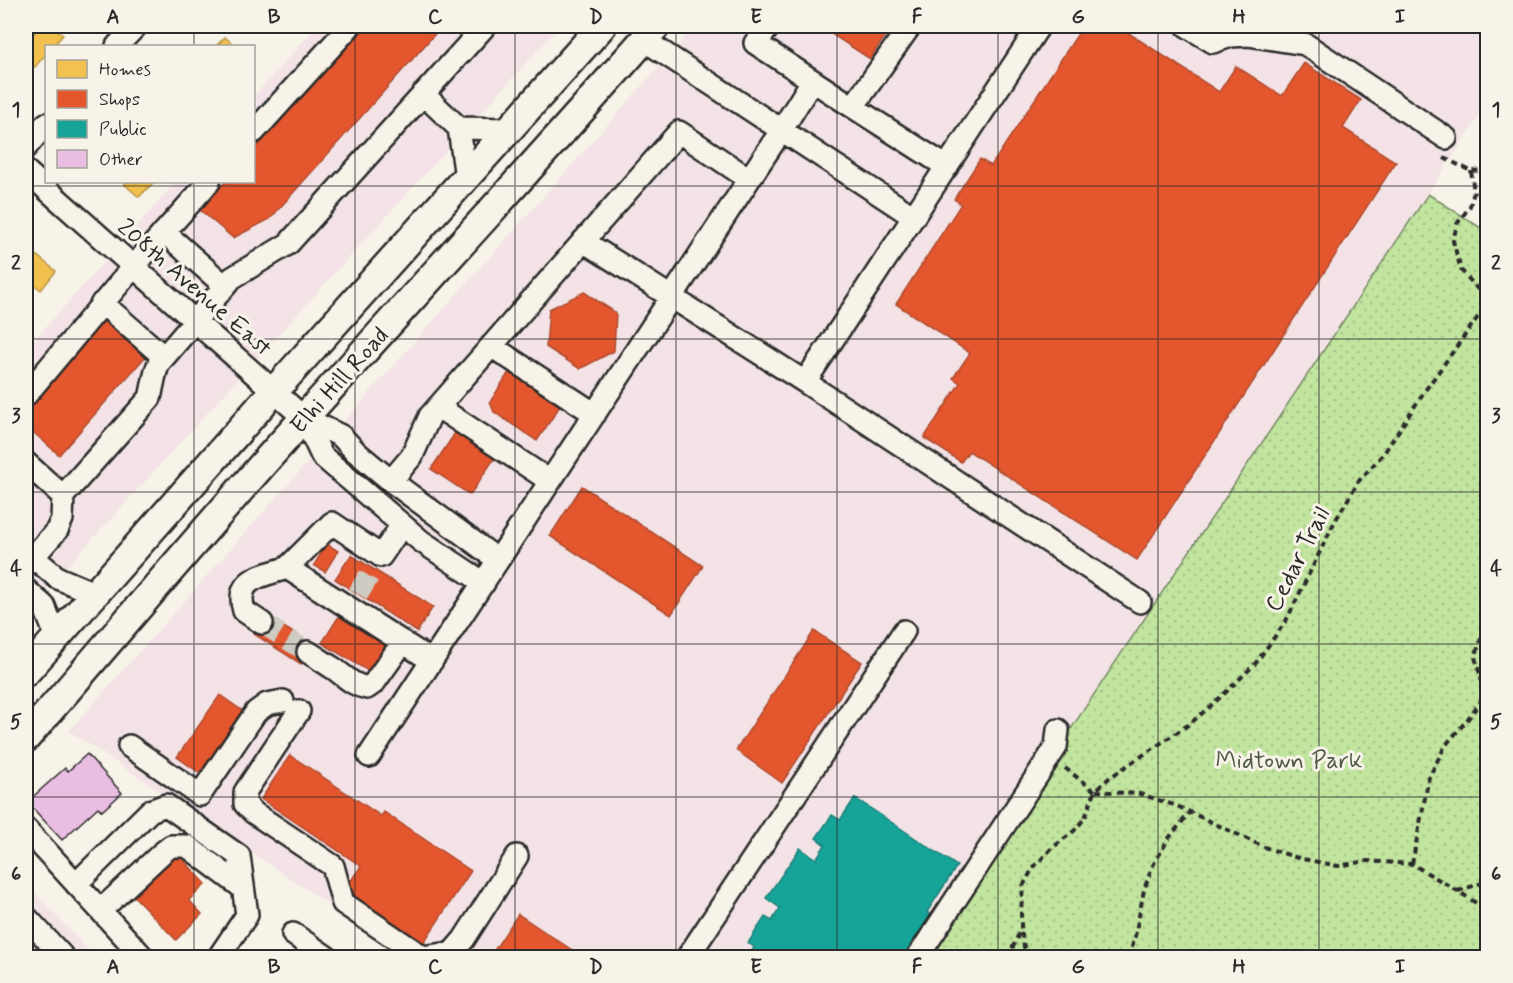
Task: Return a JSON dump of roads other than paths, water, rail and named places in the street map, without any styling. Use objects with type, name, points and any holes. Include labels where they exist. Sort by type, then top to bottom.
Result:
[{"type":"main road","name":"Elhi Hill Road","points":[[26,672],[274,391],[602,26]]},
{"type":"main road","name":"Elhi Hill Road","points":[[26,738],[303,418],[650,33]]},
{"type":"street","points":[[118,45],[136,26]]},
{"type":"street","points":[[255,131],[350,26]]},
{"type":"street","points":[[96,594],[57,578],[29,561],[57,530],[62,519],[63,496],[150,398],[159,363],[232,278],[288,244],[485,26]]},
{"type":"street","points":[[770,26],[755,43],[947,166]]},
{"type":"street","points":[[853,107],[910,26]]},
{"type":"street","points":[[805,382],[1039,26]]},
{"type":"street","points":[[1187,26],[1213,42],[1231,36],[1248,35],[1305,44],[1440,146]]},
{"type":"street","points":[[650,33],[781,131],[914,217]]},
{"type":"street","points":[[369,756],[812,81]]},
{"type":"street","points":[[423,94],[459,128],[466,178]]},
{"type":"street","points":[[26,147],[45,125]]},
{"type":"street","points":[[459,128],[510,129]]},
{"type":"street","points":[[391,481],[412,456],[430,416],[679,132],[749,179]]},
{"type":"street","name":"208th Avenue East","points":[[26,171],[303,418]]},
{"type":"street","points":[[26,395],[102,303],[208,183]]},
{"type":"street","points":[[164,232],[225,286]]},
{"type":"street","points":[[584,241],[805,382],[1140,602]]},
{"type":"street","points":[[102,303],[164,357]]},
{"type":"street","points":[[492,346],[595,414]]},
{"type":"street","points":[[438,407],[550,481]]},
{"type":"street","points":[[303,418],[341,436],[356,452],[391,481],[498,560]]},
{"type":"street","points":[[303,418],[321,456],[421,541],[484,583]]},
{"type":"street","points":[[26,463],[63,496]]},
{"type":"street","points":[[262,623],[244,611],[241,600],[251,579],[287,568],[332,523],[377,563],[402,525]]},
{"type":"street","points":[[287,568],[353,600],[403,642],[432,661]]},
{"type":"street","points":[[26,591],[44,606],[56,636]]},
{"type":"street","points":[[687,957],[904,631]]},
{"type":"street","points":[[308,652],[348,681],[367,688],[374,683],[403,642]]},
{"type":"street","points":[[129,746],[200,795],[256,712],[267,704],[291,706],[245,792],[245,804],[254,813],[333,866],[344,903],[423,957],[452,953],[464,939],[517,856]]},
{"type":"street","points":[[917,957],[1050,757],[1056,747],[1058,730]]},
{"type":"street","points":[[76,884],[150,811],[166,805],[238,856],[247,915],[218,957]]},
{"type":"street","points":[[26,830],[144,957]]},
{"type":"street","points":[[101,910],[171,846],[187,846],[243,888]]},
{"type":"street","points":[[26,917],[64,957]]},
{"type":"street","points":[[293,934],[328,957]]},
{"type":"tunnel","points":[[358,594],[373,569]]},
{"type":"tunnel","points":[[262,623],[308,652]]},
{"type":"park label","name":"Midtown Park","points":[[1289,760]]}]
